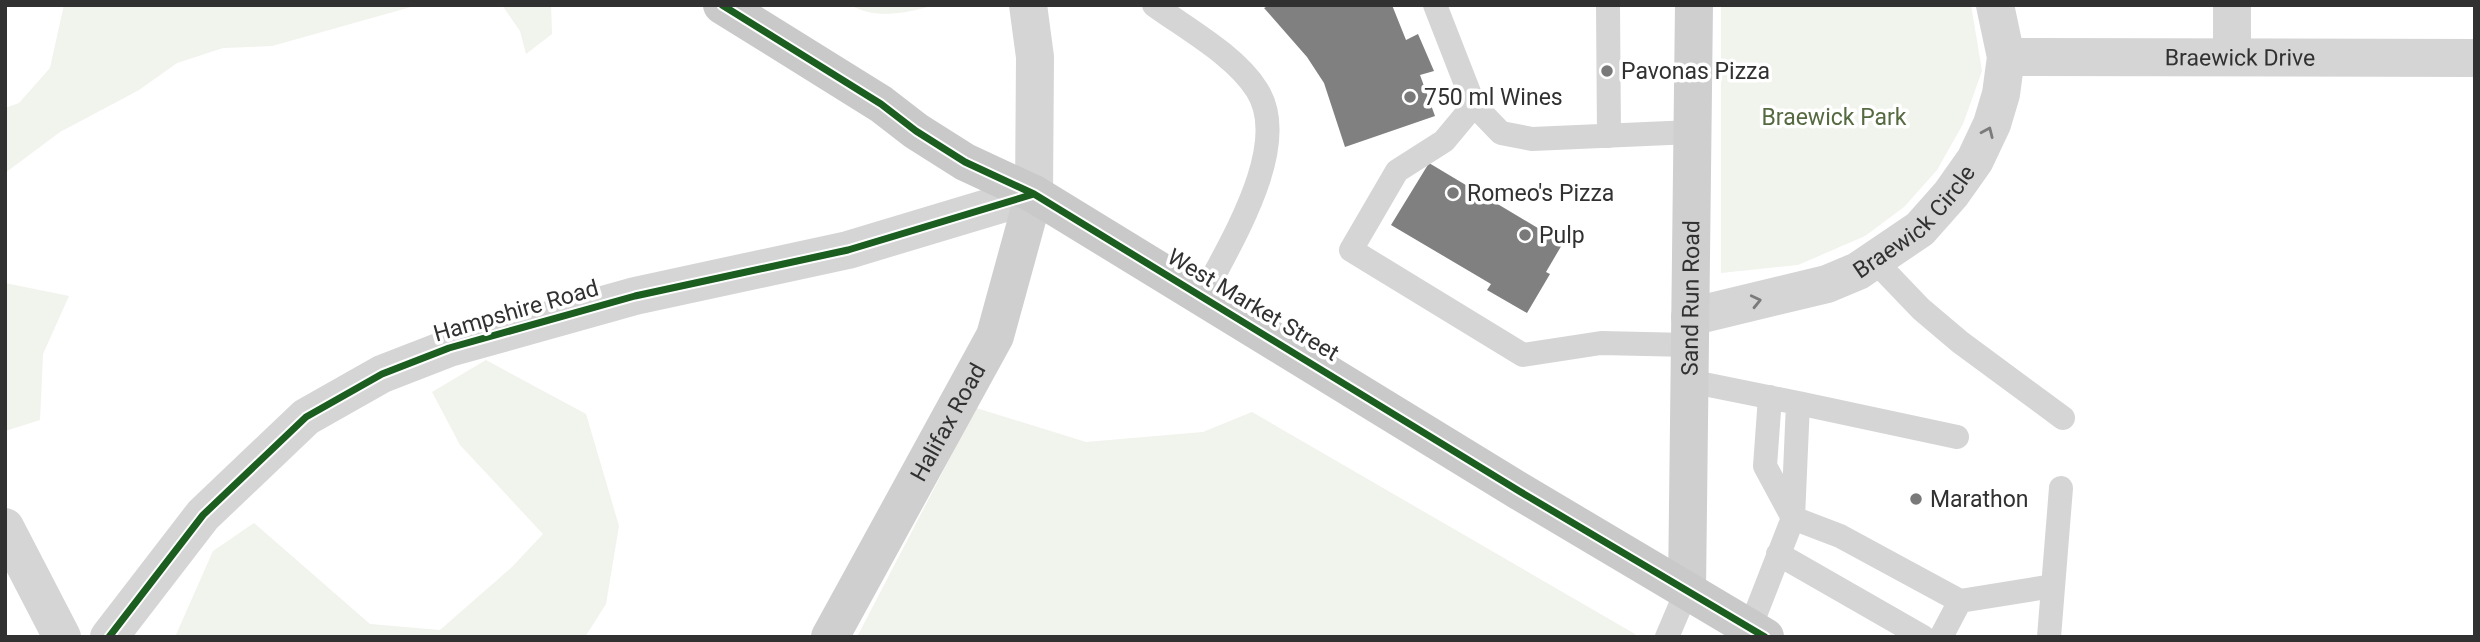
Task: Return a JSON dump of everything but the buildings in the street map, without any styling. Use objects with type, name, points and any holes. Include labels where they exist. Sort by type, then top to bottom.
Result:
[{"type":"main road","name":"West Market Street","points":[[722,5],[881,104],[916,131],[965,162],[1034,194],[1757,632]]},
{"type":"street","points":[[1028,5],[1035,57],[1034,194]]},
{"type":"street","name":"Sand Run Road","points":[[1687,590],[1694,5]]},
{"type":"street","name":"Braewick Circle","points":[[1689,348],[1858,271],[1920,229],[1951,194],[1975,160],[1992,124],[2001,93],[2006,57],[1994,5]]},
{"type":"street","points":[[2232,5],[2232,57]]},
{"type":"street","name":"Braewick Drive","points":[[2006,57],[2475,58]]},
{"type":"street","name":"Hampshire Road","points":[[109,637],[203,515],[306,417],[382,374],[449,348],[635,296],[848,250],[1034,194]]},
{"type":"street","name":"Halifax Road","points":[[830,637],[995,336],[1034,194]]},
{"type":"street","points":[[5,527],[62,637]]},
{"type":"lane","points":[[1154,5],[1236,65],[1258,90],[1265,109],[1268,142],[1263,170],[1202,298]]},
{"type":"lane","points":[[1435,5],[1474,105],[1501,133],[1532,139],[1692,132]]},
{"type":"lane","points":[[1608,5],[1609,135]]},
{"type":"lane","points":[[1474,105],[1444,141],[1397,171],[1351,250],[1523,355],[1601,343],[1689,348],[1770,397],[1958,437]]},
{"type":"lane","points":[[1874,260],[1921,309],[2063,418]]},
{"type":"lane","points":[[1770,397],[1765,466],[1793,518],[1840,536],[1961,601],[2053,586]]},
{"type":"lane","points":[[1757,632],[1778,554],[1793,518],[1798,402]]},
{"type":"lane","points":[[2049,637],[2061,488]]},
{"type":"lane","points":[[1778,554],[1923,637]]},
{"type":"lane","points":[[1667,637],[1687,590]]},
{"type":"lane","points":[[1941,637],[1961,601]]},
{"type":"green space","points":[[64,5],[418,5],[272,46],[223,48],[177,63],[139,90],[60,132],[5,173],[5,108],[19,103],[50,68]]},
{"type":"green space","points":[[502,5],[551,5],[552,34],[526,54],[520,31]]},
{"type":"green space","points":[[851,5],[934,5],[881,14],[860,10]]},
{"type":"green space","name":"Braewick Park","points":[[1721,5],[1971,5],[1982,71],[1963,124],[1937,170],[1904,207],[1865,236],[1798,265],[1721,273]]},
{"type":"green space","points":[[5,283],[69,296],[43,354],[40,420],[5,431]]},
{"type":"green space","points":[[486,360],[586,414],[619,526],[606,604],[585,637],[175,637],[213,551],[254,523],[370,624],[440,630],[512,567],[543,534],[460,445],[432,392]]},
{"type":"green space","points":[[976,408],[1086,442],[1203,432],[1252,412],[1636,637],[857,637]]},
{"type":"cycle path","points":[[722,5],[881,104],[916,131],[965,162],[1034,194],[1519,491],[1765,637]]},
{"type":"cycle path","points":[[109,637],[203,515],[306,417],[382,374],[449,348],[635,296],[848,250],[1034,194]]},
{"type":"place","name":"Pavonas Pizza","points":[[1607,71]]},
{"type":"place","name":"750 ml Wines","points":[[1410,97]]},
{"type":"place","name":"Romeo's Pizza","points":[[1453,193]]},
{"type":"place","name":"Pulp","points":[[1525,235]]},
{"type":"place","name":"Marathon","points":[[1916,499]]}]
